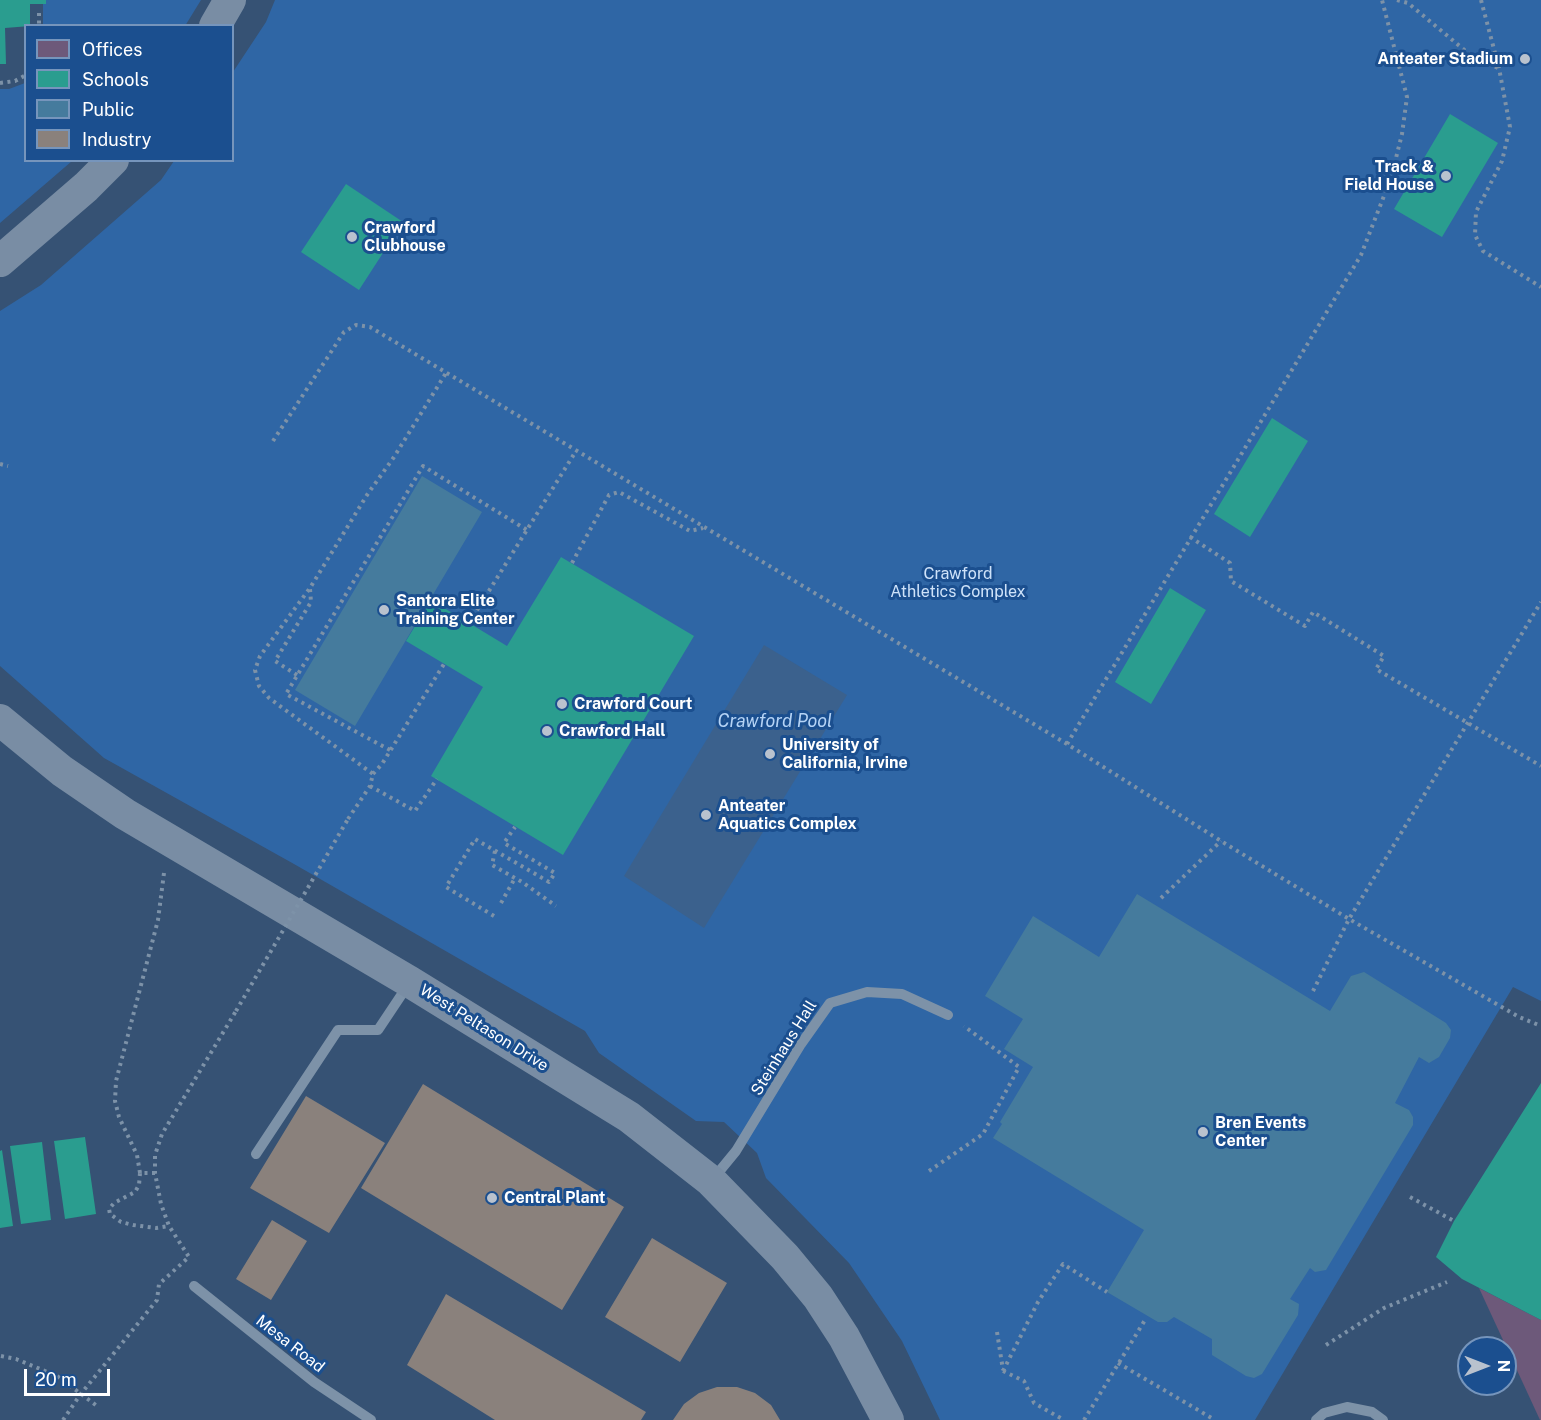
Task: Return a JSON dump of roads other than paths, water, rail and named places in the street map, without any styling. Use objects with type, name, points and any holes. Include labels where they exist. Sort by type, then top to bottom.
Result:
[{"type":"street","points":[[216,24],[230,0]]},
{"type":"street","points":[[0,261],[86,187],[111,162]]},
{"type":"street","name":"West Peltason Drive","points":[[0,720],[62,771],[126,814],[410,982],[629,1117],[711,1181],[785,1257],[818,1297],[844,1337],[888,1420]]},
{"type":"lane","points":[[256,1154],[338,1030],[378,1030],[410,982]]},
{"type":"lane","name":"Steinhaus Hall","points":[[711,1181],[736,1151],[801,1044],[830,1004],[867,992],[902,994],[948,1015]]},
{"type":"lane","name":"Mesa Road","points":[[194,1286],[314,1382],[371,1420]]},
{"type":"lane","points":[[1316,1420],[1324,1413],[1347,1407],[1372,1412],[1383,1420]]},
{"type":"water","name":"Crawford Pool","points":[[764,645],[847,695],[704,928],[624,876]]},
{"type":"place","name":"Anteater Stadium","points":[[1525,59]]},
{"type":"place","name":"Track & Field House","points":[[1446,176]]},
{"type":"place","name":"Crawford Clubhouse","points":[[352,237]]},
{"type":"place","name":"Santora Elite Training Center","points":[[384,610]]},
{"type":"place","name":"Crawford Court","points":[[562,704]]},
{"type":"place","name":"Crawford Hall","points":[[547,731]]},
{"type":"place","name":"University of California, Irvine","points":[[770,754]]},
{"type":"place","name":"Anteater Aquatics Complex","points":[[706,815]]},
{"type":"place","name":"Bren Events Center","points":[[1203,1132]]},
{"type":"place","name":"Central Plant","points":[[492,1198]]},
{"type":"park label","name":"Crawford Athletics Complex","points":[[958,583]]}]
